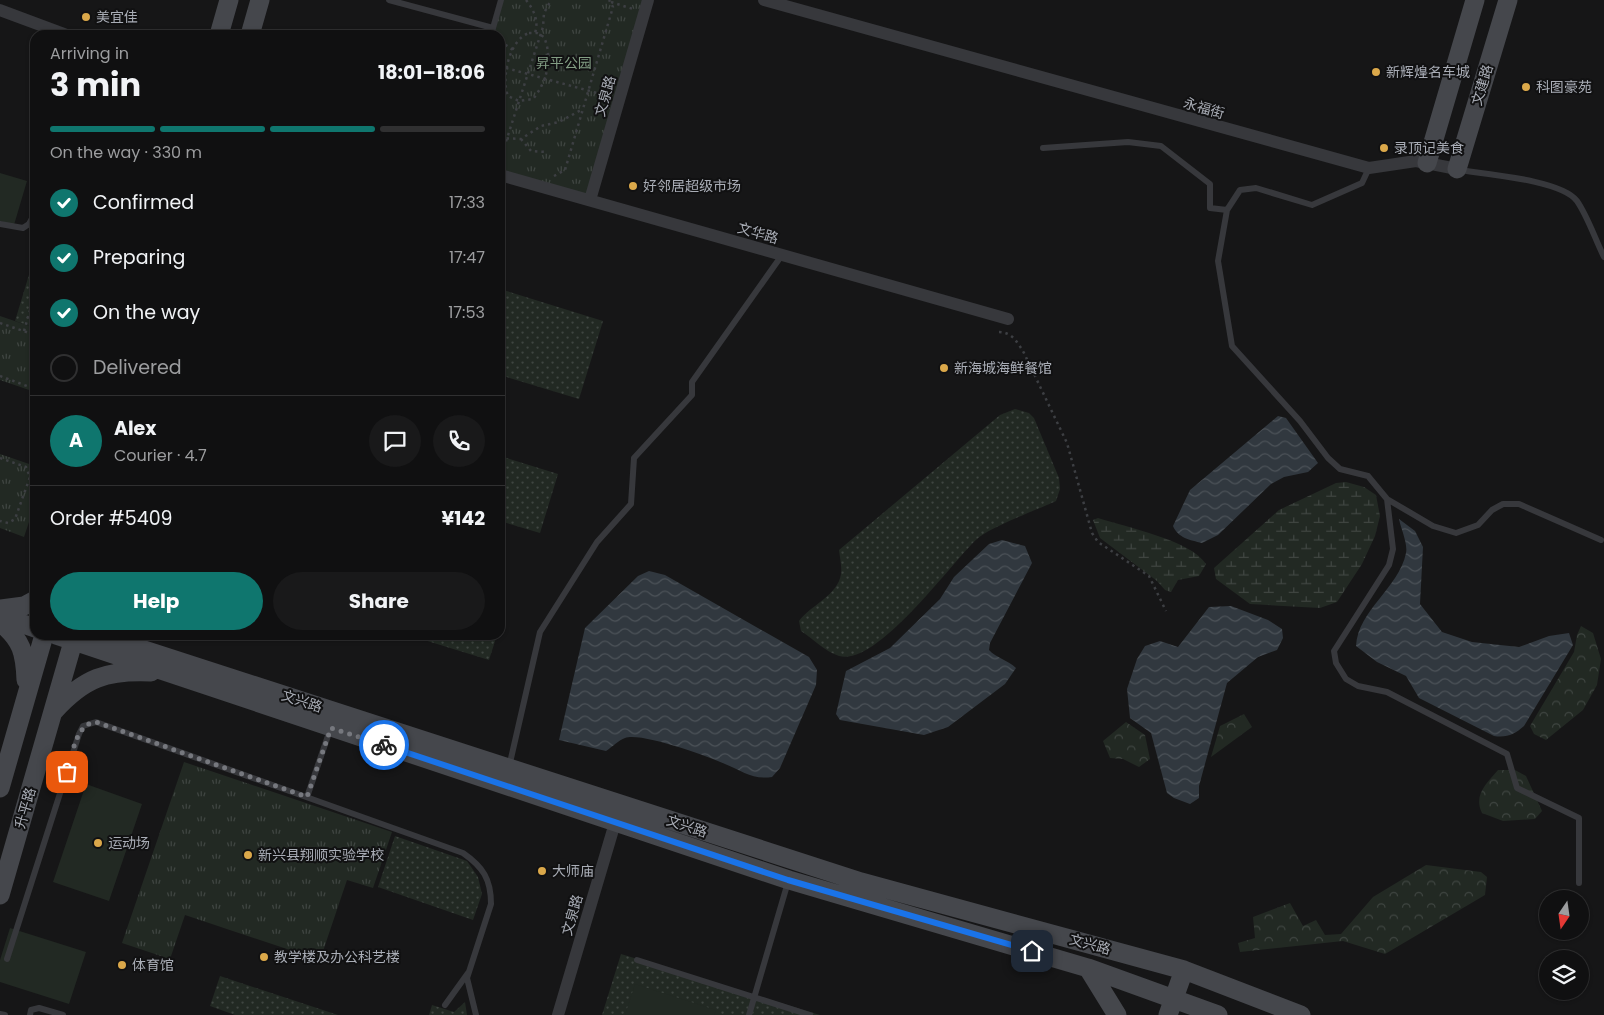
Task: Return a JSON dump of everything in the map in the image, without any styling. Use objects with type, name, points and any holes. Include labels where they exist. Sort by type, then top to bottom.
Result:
[{"type":"street","points":[[220,30],[229,0]]},
{"type":"street","points":[[251,30],[260,0]]},
{"type":"street","name":"永福街","points":[[764,0],[1369,168],[1416,161],[1457,170]]},
{"type":"street","points":[[1427,163],[1475,0]]},
{"type":"street","name":"文建路","points":[[1457,170],[1508,0]]},
{"type":"street","name":"文泉路","points":[[590,200],[647,6]]},
{"type":"street","points":[[0,10],[54,30]]},
{"type":"street","name":"文华路","points":[[505,176],[1008,319]]},
{"type":"street","points":[[0,609],[24,606],[30,603]]},
{"type":"street","points":[[0,616],[30,626]]},
{"type":"street","points":[[0,622],[17,638],[25,656],[26,698]]},
{"type":"street","points":[[0,788],[43,640]]},
{"type":"street","name":"升平路","points":[[0,895],[53,712],[67,640]]},
{"type":"street","name":"文兴路","points":[[76,640],[331,728],[479,767],[509,768],[861,882],[1184,970],[1300,1015]]},
{"type":"street","name":"文兴路","points":[[111,640],[125,641],[479,767],[615,823],[788,880],[1088,968],[1170,1007],[1211,1014]]},
{"type":"street","points":[[53,712],[63,701],[90,680],[111,674],[168,673]]},
{"type":"street","name":"文泉路","points":[[558,1015],[615,823]]},
{"type":"street","points":[[1088,968],[1117,1015]]},
{"type":"street","points":[[1170,1007],[1184,970]]},
{"type":"street","points":[[1211,1014],[1218,984]]},
{"type":"lane","points":[[390,0],[486,30]]},
{"type":"lane","points":[[493,30],[501,0]]},
{"type":"lane","points":[[1043,148],[1128,142],[1161,146],[1210,184],[1210,208],[1227,210]]},
{"type":"lane","points":[[1369,168],[1362,183],[1312,205],[1256,188],[1240,190],[1227,210],[1218,260],[1232,346],[1300,421],[1328,458],[1340,469],[1368,476],[1387,499],[1433,526],[1456,533],[1478,525],[1492,510],[1503,504],[1519,504],[1601,540]]},
{"type":"lane","name":"永福街","points":[[1457,170],[1539,183],[1568,192],[1577,201],[1604,257]]},
{"type":"lane","points":[[0,224],[23,228],[30,222]]},
{"type":"lane","points":[[509,768],[540,632],[597,542],[631,504],[634,458],[692,395],[692,382],[782,255]]},
{"type":"lane","points":[[1387,499],[1393,549],[1389,565],[1334,651],[1336,663],[1346,679],[1358,686],[1387,692],[1508,754],[1517,788],[1579,818],[1579,883]]},
{"type":"lane","points":[[6,959],[79,734],[83,726],[90,722],[96,722],[463,853],[482,868],[491,892],[491,904],[468,978],[476,1015]]},
{"type":"lane","points":[[307,797],[331,728]]},
{"type":"lane","points":[[748,1015],[788,880]]},
{"type":"lane","points":[[637,960],[810,1015]]},
{"type":"lane","points":[[445,1005],[469,972]]},
{"type":"lane","points":[[30,1015],[31,1010],[40,1008],[63,1015]]},
{"type":"lane","points":[[0,1014],[5,1015]]},
{"type":"path","points":[[526,0],[532,7],[538,24],[535,33]]},
{"type":"path","points":[[505,145],[541,35],[544,13],[552,0]]},
{"type":"path","points":[[610,1],[647,6]]},
{"type":"path","points":[[550,175],[555,176],[565,170],[613,7],[610,1]]},
{"type":"path","points":[[535,33],[541,35],[548,47],[550,56],[544,78],[533,100],[519,101],[508,96],[506,91],[506,68],[513,50],[523,35],[535,33]]},
{"type":"path","points":[[505,44],[513,50]]},
{"type":"path","points":[[506,68],[619,100]]},
{"type":"path","points":[[507,139],[521,139],[541,126],[559,122],[583,110]]},
{"type":"path","points":[[521,139],[531,151],[546,152]]},
{"type":"path","points":[[24,331],[30,310]]},
{"type":"path","points":[[0,323],[30,333]]},
{"type":"path","points":[[1000,332],[1005,332],[1016,340],[1024,352],[1067,443],[1092,533],[1098,542],[1149,576],[1166,611]]},
{"type":"path","points":[[0,376],[30,386]]},
{"type":"path","points":[[0,458],[26,467],[30,477],[15,519],[8,523],[0,521]]},
{"type":"green space","name":"昇平公园","points":[[501,0],[648,0],[590,200],[505,176],[505,30],[492,30]]},
{"type":"green space","points":[[0,173],[27,181],[14,225],[0,221]]},
{"type":"green space","points":[[30,272],[30,326],[15,321]]},
{"type":"green space","points":[[505,291],[603,321],[579,399],[505,377]]},
{"type":"green space","points":[[0,316],[30,326],[30,390],[0,380]]},
{"type":"green space","points":[[1015,409],[1029,413],[1034,418],[1059,478],[1060,489],[1056,501],[1002,524],[977,539],[912,611],[873,646],[855,655],[839,656],[824,648],[801,631],[799,621],[830,594],[839,581],[841,562],[839,550],[1000,415]]},
{"type":"green space","points":[[0,454],[30,464],[30,519],[24,537],[0,528]]},
{"type":"green space","points":[[505,458],[558,474],[540,533],[505,522]]},
{"type":"green space","points":[[1346,482],[1364,487],[1376,495],[1380,516],[1375,536],[1362,564],[1337,602],[1320,608],[1250,604],[1216,579],[1214,568],[1279,510],[1336,483]]},
{"type":"green space","points":[[1098,518],[1172,541],[1187,548],[1206,564],[1199,576],[1178,580],[1171,592],[1165,590],[1157,581],[1100,538],[1093,520]]},
{"type":"green space","points":[[1581,626],[1593,633],[1601,659],[1597,685],[1583,710],[1546,740],[1534,734],[1530,726],[1574,652],[1577,635]]},
{"type":"green space","points":[[424,640],[495,640],[489,660]]},
{"type":"green space","points":[[1244,714],[1252,727],[1211,757],[1220,726]]},
{"type":"green space","points":[[1126,722],[1145,735],[1150,759],[1139,767],[1123,759],[1110,758],[1103,741]]},
{"type":"green space","points":[[184,762],[392,832],[373,888],[347,880],[320,960],[185,915],[170,959],[122,943]]},
{"type":"green space","points":[[1498,770],[1515,770],[1526,776],[1542,811],[1535,819],[1503,821],[1482,813],[1479,801],[1480,795]]},
{"type":"green space","name":"运动场","points":[[86,784],[142,804],[109,901],[53,882]]},
{"type":"green space","points":[[395,836],[467,861],[478,877],[482,894],[473,920],[378,887]]},
{"type":"green space","points":[[1426,865],[1481,872],[1487,877],[1485,895],[1385,954],[1343,941],[1240,952],[1238,943],[1255,938],[1253,917],[1290,903],[1303,926],[1316,920],[1325,935],[1341,934],[1373,897]]},
{"type":"green space","points":[[10,928],[86,952],[69,1004],[0,982],[0,960]]},
{"type":"green space","points":[[621,954],[820,1015],[602,1015]]},
{"type":"green space","points":[[220,976],[338,1015],[235,1015],[210,1006]]},
{"type":"green space","points":[[635,984],[716,1010],[714,1015],[625,1015]]},
{"type":"green space","points":[[465,1002],[467,1015],[429,1015],[432,1005],[454,1012]]},
{"type":"water","points":[[1278,416],[1286,418],[1318,463],[1308,472],[1284,477],[1271,484],[1218,535],[1202,543],[1185,538],[1178,533],[1173,526],[1190,490]]},
{"type":"water","points":[[1399,519],[1415,531],[1423,547],[1420,604],[1442,632],[1472,642],[1519,647],[1549,636],[1569,633],[1573,645],[1524,726],[1514,733],[1507,736],[1494,736],[1419,698],[1406,676],[1377,662],[1356,646],[1358,633],[1364,621],[1402,566],[1406,549]]},
{"type":"water","points":[[1002,540],[1025,546],[1032,563],[990,643],[989,650],[992,653],[1016,668],[1005,684],[948,727],[924,735],[840,720],[836,714],[846,671],[890,648],[940,599],[954,577],[989,544]]},
{"type":"water","points":[[649,571],[665,575],[809,657],[817,670],[816,685],[780,768],[772,777],[753,776],[716,760],[645,738],[625,738],[606,751],[559,740],[585,628],[638,576]]},
{"type":"water","points":[[1231,606],[1268,620],[1282,629],[1283,638],[1277,650],[1258,657],[1227,683],[1199,786],[1199,798],[1190,804],[1167,793],[1151,733],[1130,718],[1127,689],[1137,659],[1145,646],[1160,641],[1178,647],[1209,607]]},
{"type":"way so far","points":[[67,772],[79,734],[83,726],[90,722],[96,722],[307,797],[331,728],[384,745]]},
{"type":"place","name":"美宜佳","points":[[86,17]]},
{"type":"place","name":"新辉煌名车城","points":[[1376,72]]},
{"type":"place","name":"科图豪苑","points":[[1526,87]]},
{"type":"place","name":"录顶记美食","points":[[1384,148]]},
{"type":"place","name":"好邻居超级市场","points":[[633,186]]},
{"type":"place","name":"新海城海鲜餐馆","points":[[944,368]]},
{"type":"place","name":"运动场","points":[[98,843]]},
{"type":"place","name":"新兴县翔顺实验学校","points":[[248,855]]},
{"type":"place","name":"大师庙","points":[[542,871]]},
{"type":"place","name":"教学楼及办公科艺楼","points":[[264,957]]},
{"type":"place","name":"体育馆","points":[[122,965]]},
{"type":"route","points":[[384,745],[788,880],[1032,951]]}]
